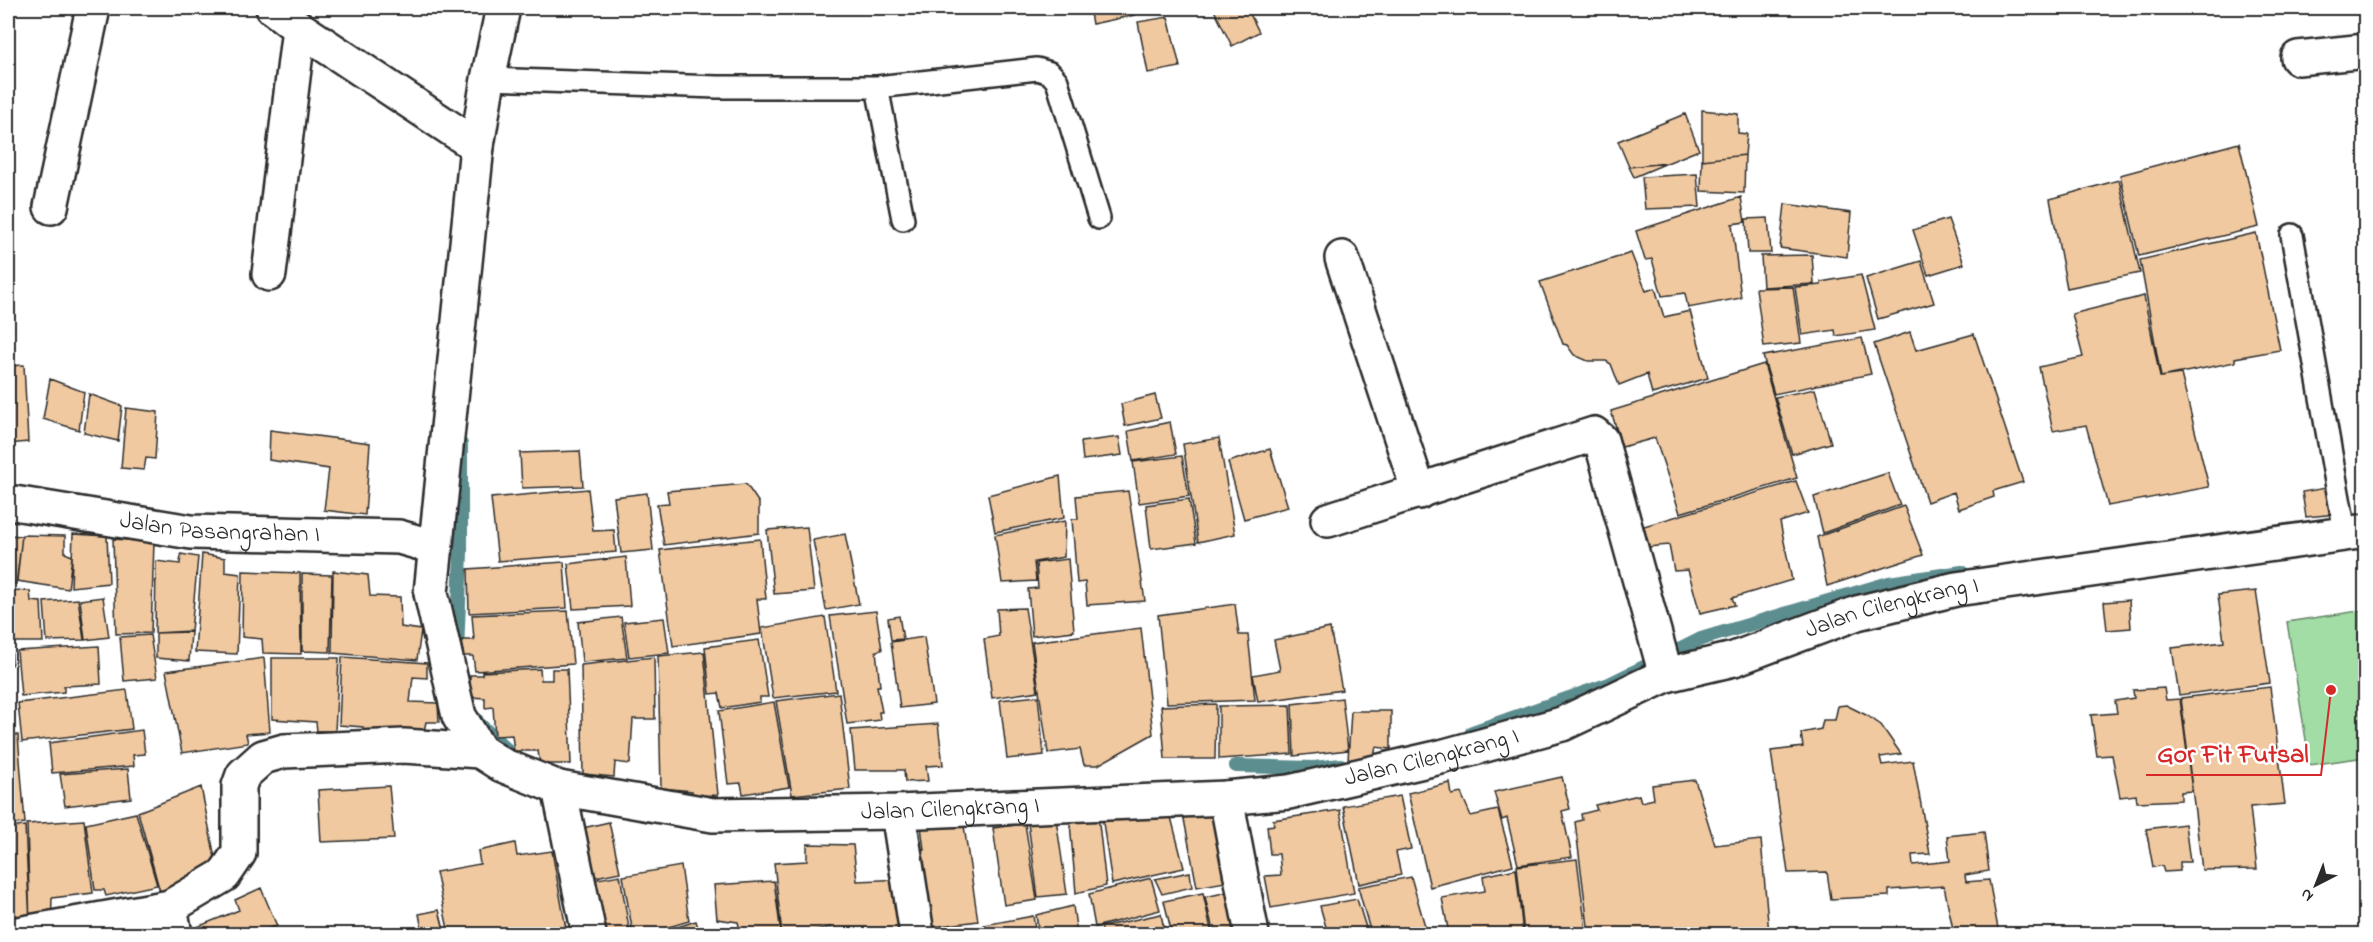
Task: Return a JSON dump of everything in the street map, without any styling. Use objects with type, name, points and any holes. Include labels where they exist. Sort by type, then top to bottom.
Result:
[{"type":"street","points":[[51,207],[93,8]]},
{"type":"street","points":[[273,8],[299,28],[477,146]]},
{"type":"street","points":[[480,751],[459,716],[431,593],[477,146],[503,8]]},
{"type":"street","points":[[269,274],[299,28]]},
{"type":"street","points":[[2298,58],[2366,51]]},
{"type":"street","points":[[1342,258],[1419,492]]},
{"type":"street","points":[[1328,520],[1594,434],[1599,437],[1666,675]]},
{"type":"street","name":"Jalan Pasangrahan I","points":[[8,502],[191,532],[399,537],[434,547]]},
{"type":"street","name":"Jalan Cilengkrang I","points":[[480,751],[502,765],[560,788],[713,815],[898,812],[1226,798],[1289,792],[1441,757],[1562,724],[1666,675],[1734,659],[1857,613],[1956,589],[2355,532]]},
{"type":"street","points":[[18,934],[172,921],[224,875],[237,858],[239,853],[239,786],[243,775],[263,757],[284,751],[405,746],[480,751]]},
{"type":"street","points":[[560,788],[589,934]]},
{"type":"street","points":[[1226,798],[1252,934]]},
{"type":"street","points":[[898,812],[917,934]]},
{"type":"lane","points":[[488,79],[717,87],[877,87],[1037,69],[1050,73],[1057,81],[1099,218]]},
{"type":"lane","points":[[877,87],[903,219]]},
{"type":"lane","points":[[2292,235],[2355,532]]},
{"type":"green space","points":[[2365,610],[2365,757],[2310,765],[2287,622]]},
{"type":"building","points":[[1089,8],[1134,8],[1135,15],[1092,24]]},
{"type":"building","points":[[1149,8],[1173,8],[1151,13]]},
{"type":"building","points":[[1213,8],[1247,8],[1259,32],[1232,46]]},
{"type":"building","points":[[1168,17],[1180,67],[1148,73],[1138,22]]},
{"type":"building","points":[[1702,110],[1738,114],[1738,133],[1747,134],[1745,155],[1702,160]]},
{"type":"building","points":[[1685,114],[1699,150],[1667,163],[1629,167],[1618,141]]},
{"type":"building","points":[[2239,143],[2259,227],[2139,256],[2120,175]]},
{"type":"building","points":[[1745,155],[1744,193],[1701,191],[1702,160]]},
{"type":"building","points":[[1667,163],[1634,177],[1629,167]]},
{"type":"building","points":[[1697,174],[1700,207],[1645,209],[1642,177]]},
{"type":"building","points":[[2119,180],[2140,273],[2067,288],[2050,199]]},
{"type":"building","points":[[1741,197],[1745,222],[1732,224],[1741,298],[1688,308],[1685,293],[1662,296],[1652,259],[1645,260],[1636,231]]},
{"type":"building","points":[[1785,204],[1851,213],[1847,257],[1780,248]]},
{"type":"building","points":[[1768,218],[1771,253],[1748,253],[1746,219]]},
{"type":"building","points":[[1948,219],[1964,264],[1928,275],[1913,230]]},
{"type":"building","points":[[2256,233],[2280,350],[2235,358],[2235,362],[2161,377],[2140,260]]},
{"type":"building","points":[[1631,253],[1646,291],[1655,288],[1664,317],[1690,311],[1708,378],[1652,394],[1647,374],[1619,385],[1611,364],[1606,361],[1588,361],[1574,355],[1567,345],[1563,344],[1540,282]]},
{"type":"building","points":[[1812,255],[1814,284],[1763,287],[1761,256]]},
{"type":"building","points":[[1921,261],[1934,303],[1878,319],[1866,278]]},
{"type":"building","points":[[1861,275],[1875,330],[1836,336],[1835,330],[1802,335],[1795,287],[1821,285],[1821,282]]},
{"type":"building","points":[[1793,287],[1801,343],[1764,347],[1756,288]]},
{"type":"building","points":[[2144,296],[2160,377],[2181,374],[2209,487],[2108,506],[2086,425],[2053,431],[2039,367],[2083,357],[2072,314]]},
{"type":"building","points":[[1910,332],[1916,350],[1974,334],[2023,482],[1993,491],[1994,497],[1959,509],[1954,492],[1927,502],[1874,344]]},
{"type":"building","points":[[1862,338],[1871,374],[1774,394],[1763,356]]},
{"type":"building","points":[[1764,364],[1797,478],[1680,513],[1655,438],[1622,447],[1611,411]]},
{"type":"building","points":[[24,365],[28,442],[8,444],[8,366]]},
{"type":"building","points":[[50,379],[84,392],[79,430],[43,419]]},
{"type":"building","points":[[1815,389],[1831,443],[1792,454],[1775,397]]},
{"type":"building","points":[[89,394],[122,406],[118,441],[84,433]]},
{"type":"building","points":[[1155,395],[1161,418],[1125,426],[1121,404]]},
{"type":"building","points":[[126,408],[158,412],[155,459],[146,458],[144,470],[121,468]]},
{"type":"building","points":[[1170,422],[1176,454],[1133,461],[1128,431]]},
{"type":"building","points":[[270,430],[370,443],[365,515],[324,510],[329,469],[269,460]]},
{"type":"building","points":[[1119,437],[1122,455],[1083,460],[1081,442]]},
{"type":"building","points":[[1219,438],[1235,534],[1198,542],[1183,444]]},
{"type":"building","points":[[1270,449],[1288,507],[1244,519],[1228,462]]},
{"type":"building","points":[[580,451],[583,486],[522,488],[520,453]]},
{"type":"building","points":[[1182,456],[1189,496],[1139,503],[1133,462]]},
{"type":"building","points":[[1888,473],[1900,505],[1823,533],[1814,497]]},
{"type":"building","points":[[1060,476],[1064,518],[995,532],[988,495]]},
{"type":"building","points":[[1796,481],[1808,513],[1780,522],[1792,580],[1732,598],[1735,605],[1700,613],[1688,570],[1674,571],[1669,545],[1648,547],[1644,526]]},
{"type":"building","points":[[746,484],[759,503],[759,533],[664,545],[657,504],[669,503],[667,491]]},
{"type":"building","points":[[2332,487],[2337,514],[2306,517],[2302,492]]},
{"type":"building","points":[[588,489],[593,531],[614,530],[616,552],[498,561],[491,498]]},
{"type":"building","points":[[1128,491],[1145,601],[1087,605],[1085,582],[1077,583],[1072,519],[1078,519],[1076,496]]},
{"type":"building","points":[[647,493],[653,550],[621,553],[614,497]]},
{"type":"building","points":[[1189,499],[1196,543],[1151,549],[1146,505]]},
{"type":"building","points":[[1904,506],[1923,555],[1827,586],[1817,537]]},
{"type":"building","points":[[1065,521],[1064,557],[1034,562],[1036,581],[1002,583],[995,535]]},
{"type":"building","points":[[807,527],[814,591],[774,594],[767,530]]},
{"type":"building","points":[[73,534],[107,536],[109,583],[71,587]]},
{"type":"building","points":[[845,534],[859,604],[826,610],[813,540]]},
{"type":"building","points":[[8,535],[22,536],[16,584],[8,583]]},
{"type":"building","points":[[22,535],[65,536],[65,553],[72,556],[68,589],[17,581]]},
{"type":"building","points":[[113,539],[154,542],[151,633],[116,634]]},
{"type":"building","points":[[760,539],[766,599],[757,599],[761,634],[673,646],[660,550]]},
{"type":"building","points":[[181,554],[198,557],[191,631],[155,633],[156,561],[180,564]]},
{"type":"building","points":[[202,554],[225,558],[225,572],[240,574],[237,654],[195,652]]},
{"type":"building","points":[[626,557],[630,606],[573,609],[568,564]]},
{"type":"building","points":[[1068,559],[1074,631],[1032,636],[1028,589],[1038,588],[1036,563]]},
{"type":"building","points":[[564,562],[567,608],[469,613],[468,569]]},
{"type":"building","points":[[243,571],[300,573],[301,654],[263,653],[262,639],[242,637]]},
{"type":"building","points":[[333,571],[368,575],[370,596],[400,597],[401,627],[421,630],[417,660],[332,653]]},
{"type":"building","points":[[302,574],[332,575],[330,652],[302,651]]},
{"type":"building","points":[[12,590],[30,591],[31,601],[41,602],[43,642],[12,642]]},
{"type":"building","points":[[2256,591],[2270,683],[2179,695],[2172,648],[2224,642],[2218,595]]},
{"type":"building","points":[[103,597],[109,637],[85,640],[80,600]]},
{"type":"building","points":[[78,599],[84,640],[47,641],[44,602]]},
{"type":"building","points":[[2129,600],[2131,628],[2107,630],[2104,602]]},
{"type":"building","points":[[8,603],[10,603],[12,665],[8,665]]},
{"type":"building","points":[[1235,604],[1239,635],[1248,635],[1255,700],[1167,703],[1158,615]]},
{"type":"building","points":[[1025,608],[1038,691],[992,698],[984,639],[999,636],[997,609]]},
{"type":"building","points":[[568,611],[573,664],[475,671],[473,656],[463,656],[462,640],[474,640],[472,615]]},
{"type":"building","points":[[876,611],[882,650],[876,651],[880,686],[877,686],[882,712],[879,712],[880,720],[847,724],[830,616]]},
{"type":"building","points":[[899,616],[903,639],[891,640],[888,618]]},
{"type":"building","points":[[621,617],[627,658],[582,662],[578,622]]},
{"type":"building","points":[[825,617],[836,691],[773,698],[762,628]]},
{"type":"building","points":[[664,618],[669,653],[629,657],[624,622]]},
{"type":"building","points":[[1141,628],[1153,734],[1098,765],[1084,765],[1080,749],[1048,753],[1032,642]]},
{"type":"building","points":[[1330,628],[1342,690],[1258,702],[1253,675],[1280,670],[1274,640]]},
{"type":"building","points":[[191,632],[189,661],[156,658],[156,633]]},
{"type":"building","points":[[150,635],[157,678],[124,681],[120,637]]},
{"type":"building","points":[[924,637],[934,704],[900,708],[891,642]]},
{"type":"building","points":[[759,640],[768,697],[760,697],[760,702],[722,708],[719,693],[710,694],[705,647]]},
{"type":"building","points":[[99,646],[101,684],[64,686],[64,692],[21,696],[17,651]]},
{"type":"building","points":[[704,652],[718,795],[693,796],[692,791],[661,788],[658,656]]},
{"type":"building","points":[[342,657],[427,663],[427,678],[413,677],[410,702],[438,703],[439,722],[426,722],[424,731],[363,737],[363,727],[339,725]]},
{"type":"building","points":[[654,657],[655,719],[633,719],[630,764],[615,762],[614,777],[583,774],[581,665]]},
{"type":"building","points":[[264,658],[270,732],[246,734],[248,743],[182,753],[166,671]]},
{"type":"building","points":[[272,658],[339,658],[335,731],[317,731],[316,722],[272,719]]},
{"type":"building","points":[[540,669],[541,680],[552,680],[552,669],[567,669],[571,764],[540,764],[538,751],[514,751],[512,735],[495,736],[493,707],[485,708],[485,698],[470,697],[470,675],[482,675],[482,672]]},
{"type":"building","points":[[2270,687],[2285,804],[2250,807],[2257,869],[2202,870],[2181,698]]},
{"type":"building","points":[[2164,688],[2166,700],[2180,699],[2192,791],[2181,792],[2181,800],[2137,802],[2136,795],[2120,797],[2112,755],[2097,756],[2091,715],[2117,713],[2115,701],[2134,698],[2133,690]]},
{"type":"building","points":[[127,690],[132,729],[22,742],[18,703]]},
{"type":"building","points":[[839,693],[850,789],[792,795],[776,701]]},
{"type":"building","points":[[1038,696],[1044,755],[1007,759],[1000,700]]},
{"type":"building","points":[[1342,698],[1348,750],[1294,756],[1292,704]]},
{"type":"building","points":[[774,702],[789,787],[743,794],[741,783],[728,784],[719,711]]},
{"type":"building","points":[[1216,704],[1215,759],[1165,759],[1161,706]]},
{"type":"building","points":[[1290,705],[1292,754],[1219,759],[1219,706]]},
{"type":"building","points":[[1846,705],[1881,725],[1901,754],[1880,757],[1882,765],[1913,761],[1930,854],[1912,855],[1913,865],[1950,861],[1947,836],[1984,832],[1989,871],[1965,875],[1966,882],[1989,880],[1999,934],[1954,934],[1944,886],[1889,890],[1889,896],[1831,899],[1827,872],[1788,873],[1771,751],[1803,747],[1801,733],[1821,729],[1823,720],[1835,720],[1838,706]]},
{"type":"building","points":[[1351,711],[1391,711],[1391,749],[1376,747],[1374,756],[1348,760]]},
{"type":"building","points":[[938,724],[943,765],[926,766],[928,781],[905,782],[904,770],[855,770],[851,730]]},
{"type":"building","points":[[142,730],[145,754],[133,755],[134,766],[52,773],[49,743]]},
{"type":"building","points":[[8,735],[18,735],[25,823],[8,825]]},
{"type":"building","points":[[128,769],[131,798],[65,806],[60,774]]},
{"type":"building","points":[[1562,777],[1570,809],[1562,811],[1572,857],[1518,865],[1507,818],[1502,820],[1494,792]]},
{"type":"building","points":[[1695,780],[1715,845],[1761,840],[1769,934],[1589,934],[1575,822],[1582,820],[1581,814],[1597,810],[1595,805],[1639,795],[1641,802],[1654,799],[1652,785]]},
{"type":"building","points":[[1450,783],[1452,795],[1461,793],[1471,816],[1498,810],[1513,865],[1430,887],[1408,793]]},
{"type":"building","points":[[389,786],[394,839],[321,842],[318,790]]},
{"type":"building","points":[[201,787],[218,873],[162,899],[138,812]]},
{"type":"building","points":[[1400,796],[1411,849],[1396,852],[1401,875],[1359,884],[1343,806]]},
{"type":"building","points":[[1097,806],[1106,886],[1076,893],[1069,811]]},
{"type":"building","points":[[1125,808],[1129,820],[1170,813],[1184,868],[1112,884],[1101,809]]},
{"type":"building","points":[[1221,808],[1237,880],[1197,887],[1183,814]]},
{"type":"building","points":[[1340,810],[1354,893],[1271,908],[1265,876],[1281,875],[1279,854],[1270,854],[1267,826],[1274,825],[1273,820]]},
{"type":"building","points":[[136,813],[157,885],[106,896],[104,890],[95,890],[86,824]]},
{"type":"building","points":[[1056,819],[1067,894],[1038,897],[1028,823]]},
{"type":"building","points":[[84,820],[93,893],[52,898],[51,927],[30,926],[27,824]]},
{"type":"building","points":[[952,821],[953,827],[964,826],[978,921],[917,929],[906,853],[924,850],[921,826]]},
{"type":"building","points":[[609,822],[620,872],[581,880],[574,830]]},
{"type":"building","points":[[1025,824],[1037,900],[1004,905],[993,828]]},
{"type":"building","points":[[2185,824],[2190,862],[2180,862],[2180,871],[2164,872],[2162,866],[2153,867],[2146,829]]},
{"type":"building","points":[[25,826],[30,922],[8,923],[8,828]]},
{"type":"building","points":[[515,843],[517,856],[552,851],[567,934],[449,934],[436,872],[480,864],[478,851]]},
{"type":"building","points":[[807,844],[853,845],[857,881],[906,879],[910,932],[832,934],[831,927],[798,934],[782,934],[774,863],[807,861]]},
{"type":"building","points":[[1577,859],[1586,931],[1524,934],[1517,866]]},
{"type":"building","points":[[681,866],[689,921],[645,934],[633,934],[623,876]]},
{"type":"building","points":[[1516,869],[1523,934],[1449,934],[1442,898],[1485,891],[1483,876]]},
{"type":"building","points":[[1190,872],[1192,887],[1162,894],[1155,879]]},
{"type":"building","points":[[620,875],[630,934],[590,934],[581,882]]},
{"type":"building","points":[[1411,877],[1425,926],[1395,934],[1371,934],[1358,887]]},
{"type":"building","points":[[1151,878],[1160,910],[1095,927],[1089,894]]},
{"type":"building","points":[[774,881],[781,934],[741,934],[738,922],[717,919],[714,885]]},
{"type":"building","points":[[261,888],[277,926],[263,930],[265,934],[195,934],[192,929],[239,910],[235,900]]},
{"type":"building","points":[[1242,889],[1251,934],[1214,934],[1205,897]]},
{"type":"building","points":[[1203,893],[1212,934],[1172,934],[1164,901]]},
{"type":"building","points":[[1357,899],[1368,934],[1328,934],[1320,906]]},
{"type":"building","points":[[1073,906],[1077,934],[1039,934],[1036,915]]},
{"type":"building","points":[[439,910],[445,934],[423,934],[419,914]]},
{"type":"building","points":[[1161,914],[1165,934],[1103,934],[1101,927]]},
{"type":"building","points":[[1033,916],[1036,934],[986,934],[984,925]]},
{"type":"building","points":[[696,921],[700,934],[657,934]]},
{"type":"building","points":[[1425,928],[1426,934],[1402,934]]},
{"type":"waterway","points":[[457,652],[461,553],[461,444]]},
{"type":"waterway","points":[[1671,654],[1701,639],[1889,583],[1962,572]]},
{"type":"waterway","points":[[1472,732],[1609,684],[1652,663]]},
{"type":"waterway","points":[[476,719],[516,758]]},
{"type":"waterway","points":[[1236,766],[1314,768],[1341,765]]},
{"type":"place","name":"Gor Fit Futsal","points":[[2331,690]]}]
